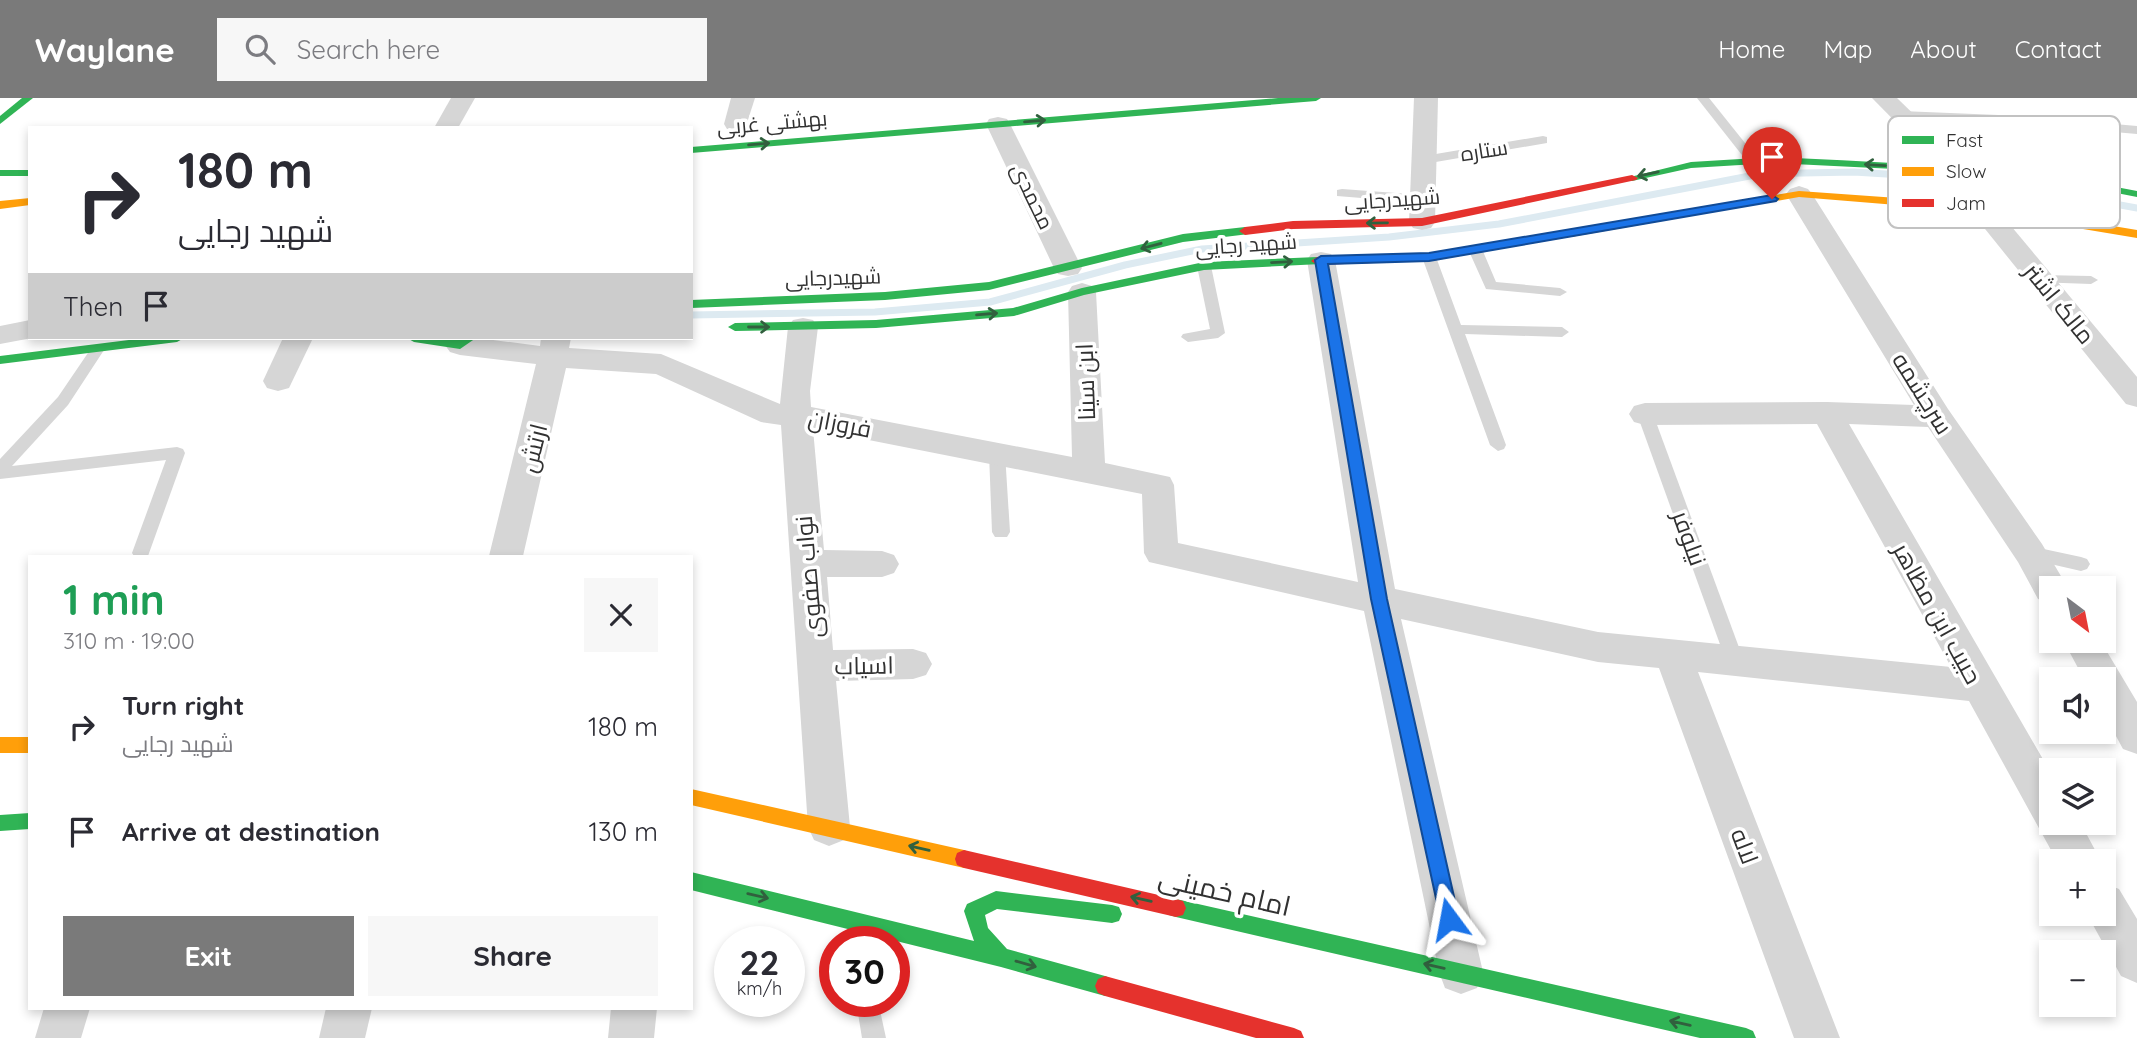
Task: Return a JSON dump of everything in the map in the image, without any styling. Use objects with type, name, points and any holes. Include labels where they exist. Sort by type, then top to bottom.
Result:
[{"type":"street","points":[[0,108],[21,98]]},
{"type":"street","points":[[0,121],[28,98]]},
{"type":"street","points":[[447,126],[463,98]]},
{"type":"street","points":[[737,124],[743,98]]},
{"type":"street","name":"بهشتی غربی","points":[[693,150],[998,124],[1195,103],[1316,98]]},
{"type":"street","points":[[1425,231],[1426,98]]},
{"type":"street","name":"محمدی","points":[[998,124],[1075,280]]},
{"type":"street","name":"شهیدرجایی","points":[[693,304],[885,296],[1075,280],[1184,238],[1293,225],[1425,231],[1691,165],[1752,161],[1888,166]]},
{"type":"street","points":[[0,173],[28,173]]},
{"type":"street","name":"شهید رجایی","points":[[716,327],[803,327],[1014,312],[1075,280],[1204,266],[1321,260],[1425,231],[1475,249],[1799,194],[1888,201]]},
{"type":"street","name":"سرچشمه","points":[[1799,194],[1937,417],[2043,576]]},
{"type":"street","points":[[0,205],[28,201]]},
{"type":"street","name":"مالک اشتر","points":[[1998,228],[2137,397]]},
{"type":"street","name":"شهید رجایی","points":[[2101,228],[2137,234]]},
{"type":"street","points":[[1321,260],[1379,599],[1461,972]]},
{"type":"street","name":"ابن سینا","points":[[1075,280],[1088,471]]},
{"type":"street","name":"نواب صفوی","points":[[803,327],[795,391],[796,415],[829,827]]},
{"type":"street","points":[[0,335],[28,329]]},
{"type":"street","points":[[0,360],[164,340]]},
{"type":"street","points":[[278,381],[297,340]]},
{"type":"street","points":[[440,340],[465,342]]},
{"type":"street","name":"فروزان","points":[[465,342],[555,347],[661,364],[772,414],[796,415],[1158,485],[1161,553],[1379,599]]},
{"type":"street","name":"ارتش","points":[[506,555],[555,347]]},
{"type":"street","points":[[1646,414],[1827,413],[1937,417]]},
{"type":"street","name":"حبیب ابن مظاهر","points":[[1827,413],[2039,790]]},
{"type":"street","points":[[806,563],[881,564]]},
{"type":"street","points":[[1379,599],[1598,647],[1979,686]]},
{"type":"street","name":"لاله","points":[[1673,655],[1817,1038]]},
{"type":"street","name":"اسیاب","points":[[815,666],[913,664]]},
{"type":"street","points":[[2116,701],[2137,737]]},
{"type":"street","points":[[0,746],[28,745]]},
{"type":"street","name":"امام خمینی","points":[[693,797],[1746,1038]]},
{"type":"street","points":[[0,823],[28,821]]},
{"type":"street","points":[[693,881],[1001,957],[1288,1037]]},
{"type":"street","points":[[1001,957],[980,933],[974,911],[996,900],[1130,917],[1197,912]]},
{"type":"street","points":[[2116,924],[2137,961]]},
{"type":"street","points":[[58,1038],[66,1010]]},
{"type":"street","points":[[342,1038],[349,1010]]},
{"type":"street","points":[[631,1038],[634,1010]]},
{"type":"lane","points":[[1703,98],[1752,161]]},
{"type":"lane","points":[[1893,106],[1986,116]]},
{"type":"lane","name":"ستاره","points":[[1424,160],[1543,140]]},
{"type":"lane","points":[[1342,193],[1425,231],[1455,329],[1497,444]]},
{"type":"lane","points":[[1475,249],[1491,286],[1560,292]]},
{"type":"lane","points":[[1188,337],[1218,332],[1204,266]]},
{"type":"lane","points":[[2040,279],[2091,280]]},
{"type":"lane","points":[[1455,329],[1562,332]]},
{"type":"lane","points":[[0,471],[62,401],[97,350]]},
{"type":"lane","name":"نیلوفر","points":[[1646,414],[1735,661]]},
{"type":"lane","points":[[0,471],[177,453],[141,553]]},
{"type":"lane","points":[[997,453],[1001,532]]},
{"type":"lane","points":[[2030,553],[2081,564]]},
{"type":"lane","points":[[851,919],[853,926]]},
{"type":"lane","points":[[870,1017],[874,1038]]},
{"type":"waterway","points":[[693,315],[875,312],[990,302],[1125,265],[1202,249],[1389,237],[1499,224],[1760,174],[1888,174]]},
{"type":"waterway","points":[[2120,205],[2137,208]]},
{"type":"traffic: fast","points":[[0,121],[28,98]]},
{"type":"traffic: fast","points":[[693,150],[1316,98]]},
{"type":"traffic: fast","points":[[1632,178],[1691,165],[1773,160],[1888,166]]},
{"type":"traffic: fast","points":[[0,173],[28,173]]},
{"type":"traffic: fast","points":[[2120,191],[2137,194]]},
{"type":"traffic: fast","points":[[693,304],[885,296],[989,286],[1183,238],[1245,231]]},
{"type":"traffic: fast","points":[[735,327],[876,324],[1014,312],[1082,292],[1204,266],[1317,261]]},
{"type":"traffic: fast","points":[[0,360],[161,340]]},
{"type":"traffic: fast","points":[[427,340],[460,345],[466,340]]},
{"type":"traffic: fast","points":[[0,823],[28,821]]},
{"type":"traffic: fast","points":[[693,881],[1001,957],[1105,986]]},
{"type":"traffic: fast","points":[[1001,957],[980,933],[974,911],[996,900],[1112,914]]},
{"type":"traffic: fast","points":[[1176,908],[1746,1038]]},
{"type":"traffic: slow","points":[[1571,233],[1799,194],[1888,201]]},
{"type":"traffic: slow","points":[[0,205],[28,201]]},
{"type":"traffic: slow","points":[[2101,228],[2137,234]]},
{"type":"traffic: slow","points":[[0,745],[28,745]]},
{"type":"traffic: slow","points":[[693,797],[964,859]]},
{"type":"traffic: jam","points":[[1245,231],[1293,225],[1422,222],[1632,178]]},
{"type":"traffic: jam","points":[[1317,261],[1429,257],[1571,233]]},
{"type":"traffic: jam","points":[[964,859],[1176,908]]},
{"type":"traffic: jam","points":[[1105,986],[1294,1038]]},
{"type":"route","points":[[1449,919],[1379,599],[1321,260],[1429,257],[1772,199]]}]
